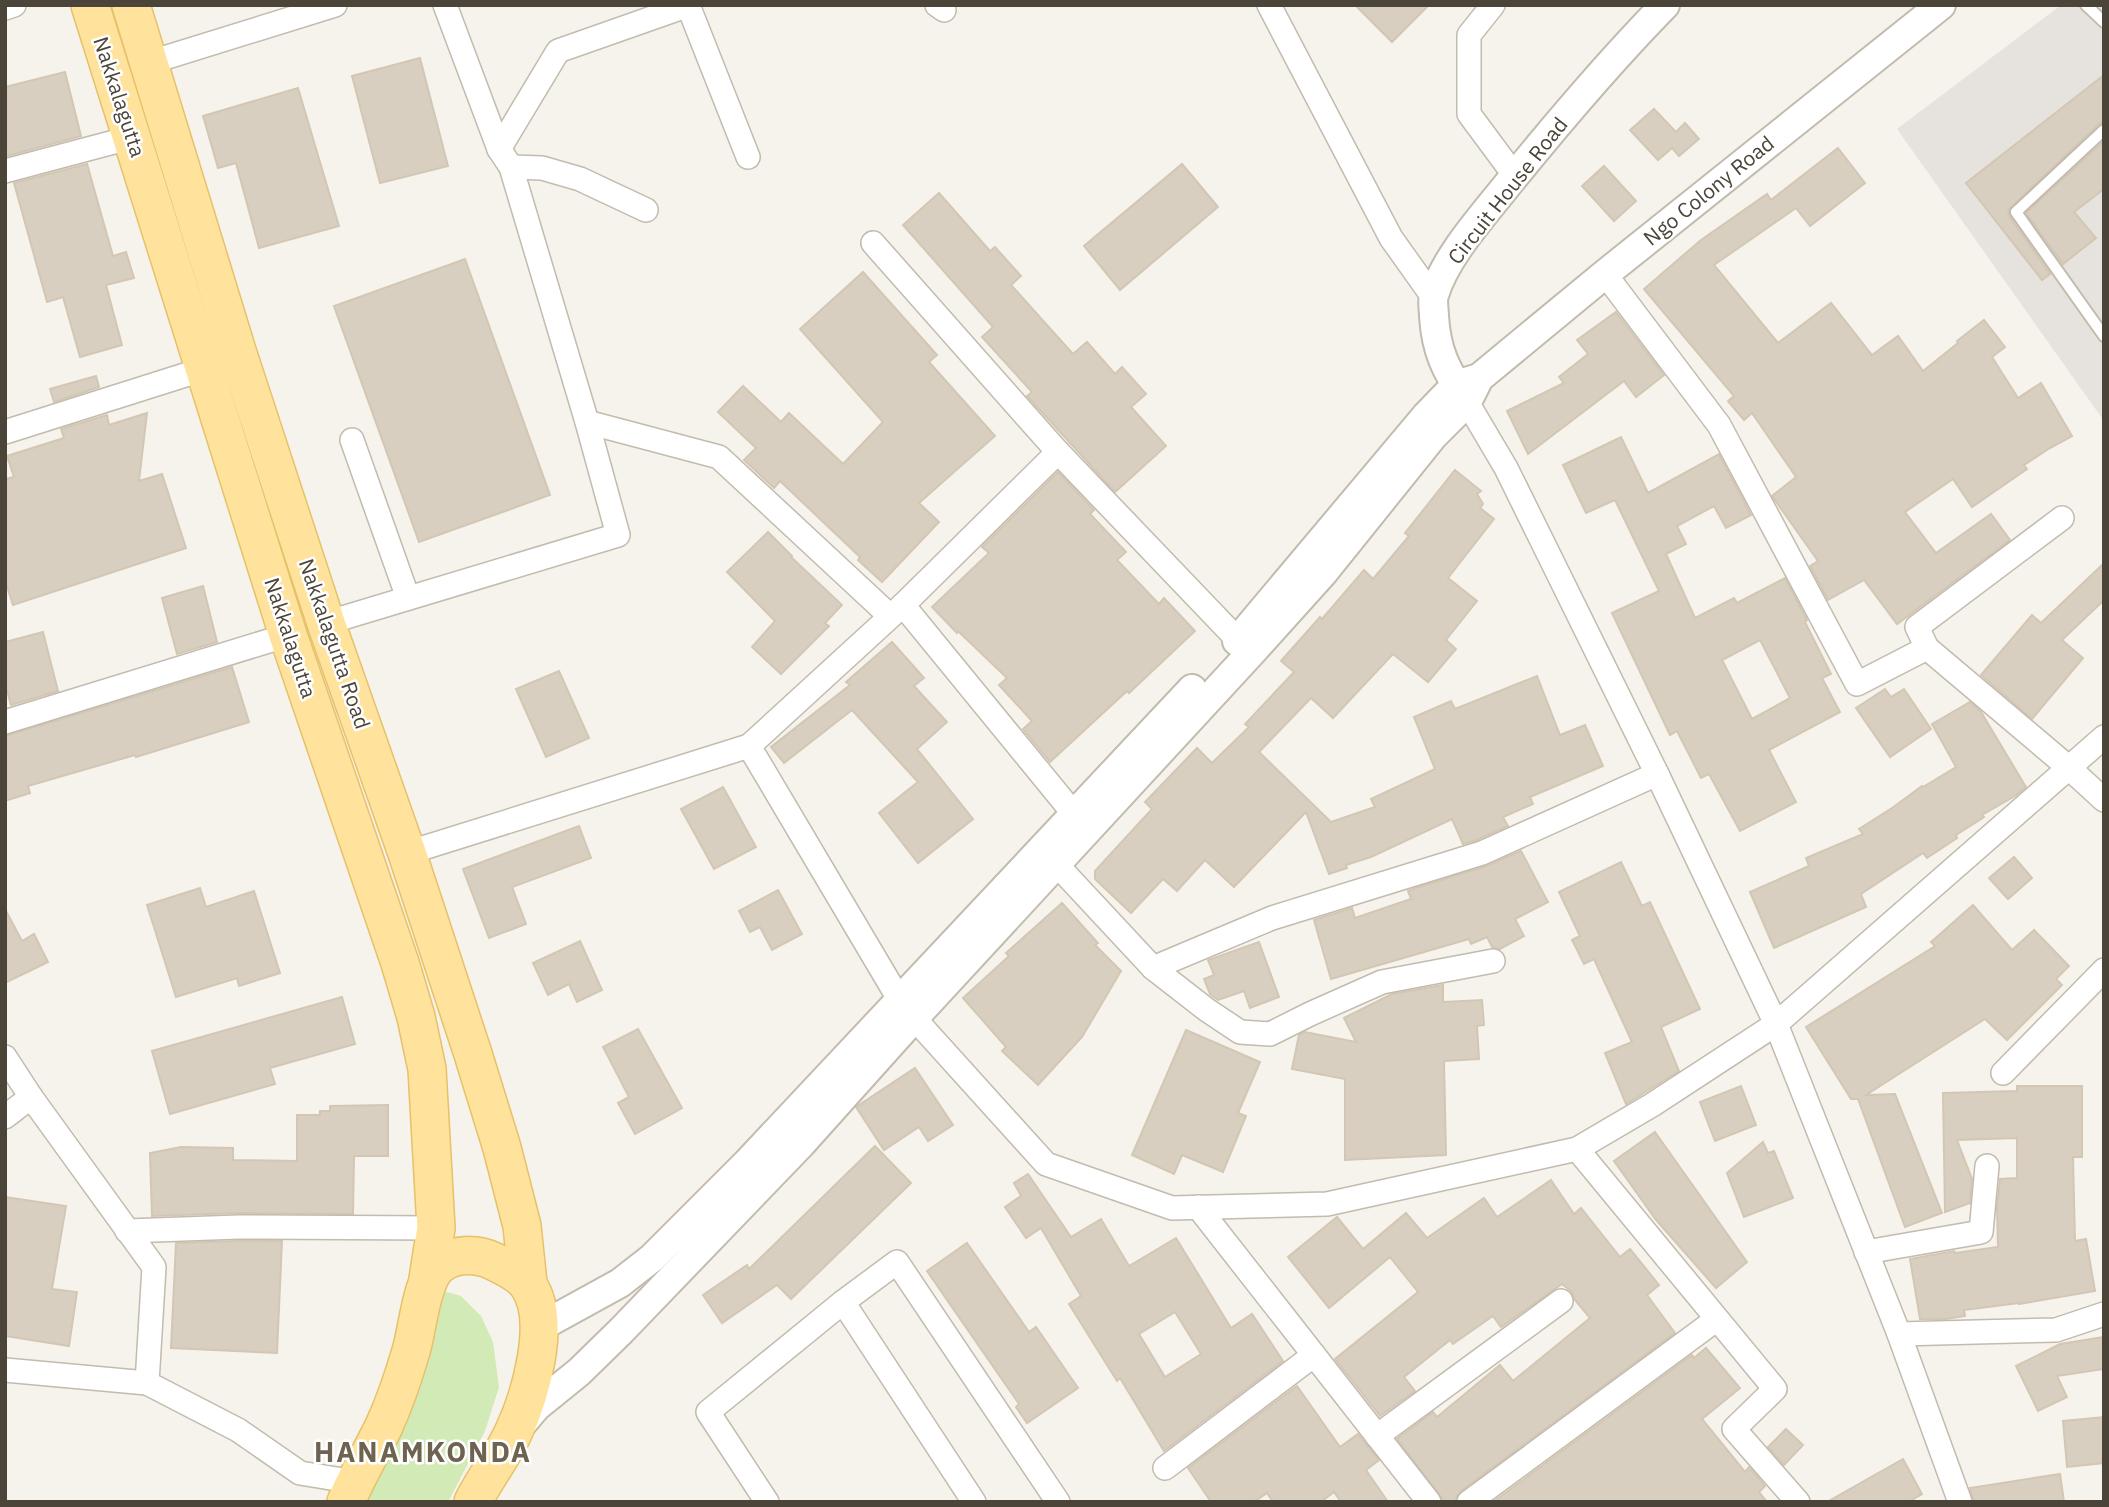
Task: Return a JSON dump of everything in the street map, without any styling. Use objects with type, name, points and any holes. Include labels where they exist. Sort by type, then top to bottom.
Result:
[{"type":"main road","name":"Nakkalagutta","points":[[90,5],[288,635],[400,963],[416,1017],[427,1069],[436,1228],[428,1279],[411,1352],[385,1424],[347,1494]]},
{"type":"main road","name":"Nakkalagutta Road","points":[[131,5],[237,351],[326,623],[407,853],[502,1148],[522,1226],[528,1283],[536,1301],[540,1327]]},
{"type":"main road","points":[[428,1279],[438,1266],[453,1257],[468,1255],[488,1259],[528,1283]]},
{"type":"main road","points":[[473,1502],[512,1434],[530,1390],[540,1327]]},
{"type":"street","points":[[5,8],[15,5]]},
{"type":"street","points":[[148,63],[335,5]]},
{"type":"street","points":[[326,623],[618,535],[587,422],[505,158],[445,5]]},
{"type":"street","points":[[505,158],[558,51],[689,5],[748,157]]},
{"type":"street","points":[[1269,5],[1391,238],[1433,297],[1437,346],[1443,363],[1467,388],[1657,774],[1776,1024],[1899,1334],[1960,1502]]},
{"type":"street","points":[[1493,5],[1469,34],[1469,114],[1515,176]]},
{"type":"street","name":"Circuit House Road","points":[[1433,297],[1466,237],[1623,48],[1665,5]]},
{"type":"street","name":"Ngo Colony Road","points":[[1467,388],[1941,5]]},
{"type":"street","points":[[5,171],[132,137]]},
{"type":"street","points":[[505,158],[580,179],[646,210]]},
{"type":"street","points":[[873,243],[1058,452],[1238,640]]},
{"type":"street","points":[[1605,274],[1719,425],[1857,684],[1927,648]]},
{"type":"street","points":[[5,432],[204,369]]},
{"type":"street","points":[[1049,857],[1074,814],[1238,640],[1396,450],[1467,388]]},
{"type":"street","points":[[540,1327],[620,1283],[652,1258],[906,1009],[1323,573],[1433,436],[1467,388]]},
{"type":"street","points":[[587,422],[719,457],[896,610],[1074,814]]},
{"type":"street","points":[[352,440],[408,598]]},
{"type":"street","points":[[407,853],[749,746],[896,610],[1058,452]]},
{"type":"street","points":[[2062,518],[1917,627],[1927,648],[2104,800]]},
{"type":"street","points":[[5,722],[288,635]]},
{"type":"street","points":[[749,746],[906,1009],[1046,1164],[1172,1208],[1327,1204],[1577,1149],[1652,1105],[1776,1024],[2104,737]]},
{"type":"street","points":[[1153,968],[1272,918],[1482,853],[1657,774]]},
{"type":"street","points":[[1049,857],[1153,968],[1240,1032],[1270,1034],[1382,982],[1493,961]]},
{"type":"street","points":[[2003,1073],[2104,970]]},
{"type":"street","points":[[512,1434],[537,1406],[579,1372],[621,1331],[801,1144],[906,1009]]},
{"type":"street","points":[[5,1057],[154,1267],[147,1383]]},
{"type":"street","points":[[5,1116],[31,1097]]},
{"type":"street","points":[[1577,1149],[1775,1389],[1734,1429],[1798,1502]]},
{"type":"street","points":[[1866,1252],[1981,1232],[1987,1166]]},
{"type":"street","points":[[1198,1207],[1429,1502]]},
{"type":"street","points":[[127,1231],[239,1227],[436,1228]]},
{"type":"street","points":[[767,1502],[708,1412],[843,1302],[897,1262],[1058,1502]]},
{"type":"street","points":[[1377,1436],[1561,1301]]},
{"type":"street","points":[[843,1302],[974,1502]]},
{"type":"street","points":[[1899,1334],[2056,1330],[2104,1314]]},
{"type":"street","points":[[1469,1502],[1717,1319]]},
{"type":"street","points":[[1165,1468],[1314,1355]]},
{"type":"street","points":[[5,1370],[147,1383],[238,1430],[300,1473],[347,1494]]},
{"type":"lane","points":[[2086,5],[2104,22]]},
{"type":"lane","points":[[2104,130],[2016,212],[2104,335]]},
{"type":"shaded area","points":[[2061,5],[2104,5],[2104,421],[1897,129]]},
{"type":"green space","points":[[437,1289],[461,1296],[481,1316],[493,1342],[499,1387],[485,1431],[448,1502],[353,1502]]},
{"type":"building","points":[[1355,5],[1429,5],[1392,42]]},
{"type":"building","points":[[420,58],[448,166],[380,183],[352,76]]},
{"type":"building","points":[[65,72],[81,136],[7,156],[5,87]]},
{"type":"building","points":[[2104,75],[2104,122],[2008,210],[2010,217],[2050,274],[2042,280],[1966,183]]},
{"type":"building","points":[[298,88],[339,226],[259,248],[236,163],[218,168],[203,116]]},
{"type":"building","points":[[1654,109],[1676,132],[1685,123],[1699,139],[1679,156],[1672,148],[1658,160],[1630,130]]},
{"type":"building","points":[[2104,141],[2104,189],[2074,212],[2096,238],[2063,264],[2026,213]]},
{"type":"building","points":[[1838,148],[1865,183],[1810,226],[1796,208],[1714,265],[1778,343],[1831,303],[1872,355],[1898,336],[1923,371],[1984,320],[2005,347],[1992,357],[2018,398],[2041,383],[2072,436],[2024,465],[2027,469],[1972,507],[1953,479],[1905,512],[1936,553],[1991,514],[2010,540],[1897,624],[1864,580],[1828,600],[1810,566],[1818,561],[1772,496],[1796,477],[1752,413],[1744,420],[1728,401],[1734,396],[1644,289],[1701,240],[1767,194],[1771,200]]},
{"type":"building","points":[[87,164],[113,256],[126,252],[134,278],[106,285],[122,345],[80,357],[63,297],[47,302],[14,183]]},
{"type":"building","points":[[1182,164],[1218,207],[1120,290],[1084,246]]},
{"type":"building","points":[[1604,166],[1636,201],[1614,221],[1582,186]]},
{"type":"building","points":[[939,193],[990,251],[995,247],[1021,276],[1011,285],[1073,354],[1087,342],[1115,374],[1122,367],[1146,394],[1131,407],[1166,446],[1115,492],[1027,396],[1032,392],[982,337],[993,327],[903,225]]},
{"type":"building","points":[[465,259],[550,495],[419,542],[334,306]]},
{"type":"building","points":[[863,272],[937,355],[929,362],[995,436],[919,503],[939,522],[882,582],[858,560],[860,557],[780,481],[774,488],[744,460],[756,448],[718,412],[743,386],[781,422],[789,413],[843,464],[883,422],[800,329]]},
{"type":"building","points":[[1616,312],[1664,375],[1636,397],[1624,381],[1528,454],[1507,411],[1564,383],[1559,377],[1588,354],[1577,340]]},
{"type":"building","points":[[96,376],[99,387],[54,402],[50,389]]},
{"type":"building","points":[[147,413],[139,481],[162,474],[186,548],[13,605],[5,580],[5,479],[14,477],[7,456],[64,438],[61,429],[107,415],[109,425]]},
{"type":"building","points":[[1621,437],[1648,493],[1719,454],[1751,515],[1726,528],[1714,506],[1677,526],[1686,544],[1666,554],[1695,618],[1734,598],[1737,603],[1785,578],[1831,674],[1822,678],[1840,712],[1769,750],[1796,802],[1740,831],[1709,774],[1701,778],[1677,731],[1670,735],[1612,613],[1659,591],[1615,500],[1586,513],[1563,465]],"holes":[[[1760,640],[1790,698],[1752,719],[1722,660]]]},
{"type":"building","points":[[1455,470],[1481,491],[1477,494],[1483,504],[1480,508],[1494,519],[1448,578],[1477,601],[1446,640],[1456,649],[1428,682],[1393,654],[1333,718],[1311,698],[1259,752],[1331,822],[1375,807],[1371,799],[1435,769],[1414,717],[1451,701],[1455,709],[1537,676],[1560,735],[1585,725],[1603,766],[1530,797],[1533,804],[1503,817],[1508,826],[1477,840],[1463,844],[1452,819],[1329,874],[1306,812],[1234,887],[1205,860],[1177,891],[1163,879],[1131,913],[1095,879],[1095,871],[1152,809],[1145,802],[1197,748],[1212,763],[1249,727],[1245,724],[1294,672],[1281,661],[1364,570],[1373,579],[1409,536],[1405,533]]},
{"type":"building","points":[[1058,472],[1094,510],[1090,514],[1126,552],[1117,560],[1159,604],[1164,598],[1195,631],[1050,762],[1023,729],[1032,721],[999,685],[1007,678],[932,607],[989,553],[982,547]]},
{"type":"building","points":[[768,532],[842,605],[825,623],[829,626],[781,674],[752,647],[775,621],[727,572]]},
{"type":"building","points":[[2104,563],[2104,600],[2062,640],[2083,658],[2032,719],[1981,675],[2032,615],[2041,623]]},
{"type":"building","points":[[203,586],[217,642],[177,654],[162,598]]},
{"type":"building","points":[[43,632],[58,691],[11,705],[5,683],[5,642]]},
{"type":"building","points":[[892,642],[924,678],[914,686],[947,722],[917,749],[973,819],[918,863],[879,813],[918,782],[852,710],[784,763],[771,747],[850,685],[846,682]]},
{"type":"building","points":[[232,667],[249,722],[136,757],[135,755],[28,786],[30,793],[5,801],[5,736]]},
{"type":"building","points":[[559,671],[589,738],[546,757],[516,689]]},
{"type":"building","points":[[1885,689],[1891,697],[1904,689],[1931,729],[1890,757],[1856,708]]},
{"type":"building","points":[[1970,702],[1981,712],[2026,787],[1982,815],[1984,817],[1927,858],[1923,853],[1861,894],[1866,907],[1774,948],[1750,892],[1809,866],[1806,858],[1863,834],[1859,829],[1922,786],[1956,767],[1932,724]]},
{"type":"building","points":[[723,787],[756,847],[714,869],[681,809]]},
{"type":"building","points":[[579,826],[591,858],[512,887],[526,924],[489,938],[463,869]]},
{"type":"building","points":[[1521,851],[1548,902],[1515,919],[1524,936],[1500,949],[1492,947],[1487,937],[1471,944],[1469,939],[1331,979],[1314,920],[1352,908],[1355,918],[1411,899],[1408,891],[1486,866]]},
{"type":"building","points":[[2014,857],[2032,878],[2008,899],[1989,878]]},
{"type":"building","points":[[1621,862],[1642,906],[1650,902],[1700,1009],[1661,1027],[1679,1071],[1626,1104],[1605,1053],[1632,1042],[1594,959],[1584,964],[1572,940],[1580,936],[1559,892]]},
{"type":"building","points":[[200,888],[206,907],[254,891],[280,973],[239,986],[237,978],[176,997],[147,905]]},
{"type":"building","points":[[778,890],[802,934],[772,950],[760,927],[750,932],[739,911]]},
{"type":"building","points":[[1062,903],[1098,943],[1095,945],[1121,971],[1082,1037],[1038,1085],[1002,1051],[1006,1047],[963,998],[1009,956],[1006,953]]},
{"type":"building","points":[[1973,905],[2012,950],[2034,930],[2069,966],[2056,979],[2062,985],[2007,1040],[1985,1019],[1866,1095],[1895,1094],[1942,1213],[1905,1227],[1858,1099],[1851,1099],[1806,1027],[1935,946],[1931,942]]},
{"type":"building","points":[[5,909],[22,941],[34,934],[48,962],[5,983]]},
{"type":"building","points":[[580,941],[602,990],[577,1002],[569,984],[548,995],[533,963]]},
{"type":"building","points":[[1259,942],[1279,997],[1250,1008],[1244,991],[1218,1000],[1210,994],[1204,979],[1214,975],[1208,960]]},
{"type":"building","points":[[1443,985],[1443,1002],[1482,1000],[1484,1025],[1477,1026],[1479,1059],[1444,1061],[1446,1155],[1345,1160],[1345,1079],[1292,1069],[1299,1035],[1305,1032],[1356,1042],[1344,1018],[1392,994]]},
{"type":"building","points":[[342,997],[355,1044],[270,1068],[275,1084],[170,1114],[152,1051]]},
{"type":"building","points":[[638,1029],[682,1108],[635,1134],[618,1103],[629,1097],[603,1047]]},
{"type":"building","points":[[1186,1030],[1260,1062],[1238,1113],[1246,1116],[1223,1172],[1182,1155],[1174,1174],[1132,1155]]},
{"type":"building","points":[[915,1068],[953,1125],[928,1141],[919,1127],[884,1150],[856,1107]]},
{"type":"building","points":[[1741,1086],[1756,1125],[1715,1141],[1700,1102]]},
{"type":"building","points":[[2017,1086],[2082,1086],[2082,1157],[2073,1157],[2075,1241],[2086,1239],[2095,1291],[1964,1310],[1965,1316],[1920,1319],[1910,1259],[1998,1247],[1997,1208],[2000,1179],[2017,1178],[2017,1138],[1957,1140],[1972,1179],[1970,1203],[1945,1212],[1943,1093],[2017,1091]]},
{"type":"building","points":[[388,1105],[388,1156],[354,1156],[353,1214],[239,1213],[152,1216],[150,1153],[181,1147],[233,1148],[233,1160],[297,1161],[297,1115],[320,1115],[320,1111],[330,1111],[330,1106]]},
{"type":"building","points":[[1655,1132],[1747,1262],[1716,1288],[1656,1220],[1614,1161]]},
{"type":"building","points":[[1763,1142],[1768,1153],[1774,1151],[1793,1198],[1744,1217],[1727,1173]]},
{"type":"building","points":[[875,1146],[911,1183],[791,1299],[777,1285],[722,1323],[703,1295],[747,1265],[749,1269]]},
{"type":"building","points":[[1028,1174],[1071,1237],[1101,1219],[1129,1266],[1176,1238],[1231,1328],[1252,1314],[1283,1361],[1164,1451],[1120,1378],[1117,1381],[1069,1304],[1081,1296],[1041,1228],[1026,1238],[1005,1207],[1021,1196],[1014,1183]],"holes":[[[1175,1312],[1201,1354],[1165,1377],[1139,1334]]]},
{"type":"building","points":[[1551,1180],[1574,1214],[1581,1208],[1620,1257],[1630,1249],[1659,1285],[1647,1295],[1675,1333],[1461,1491],[1455,1502],[1445,1502],[1397,1439],[1433,1412],[1437,1417],[1500,1365],[1513,1381],[1590,1318],[1572,1292],[1562,1284],[1501,1327],[1493,1316],[1453,1344],[1450,1340],[1404,1377],[1415,1391],[1380,1416],[1335,1359],[1418,1292],[1390,1257],[1329,1308],[1288,1257],[1337,1217],[1363,1249],[1406,1213],[1427,1238],[1484,1198],[1497,1217]]},
{"type":"building","points":[[5,1197],[66,1206],[52,1289],[77,1292],[69,1346],[5,1336]]},
{"type":"building","points":[[282,1241],[277,1353],[171,1348],[176,1243]]},
{"type":"building","points":[[967,1243],[1029,1332],[1036,1327],[1078,1388],[1027,1423],[1016,1407],[1019,1404],[927,1271]]},
{"type":"building","points":[[2104,1337],[2104,1369],[2057,1376],[2067,1397],[2038,1411],[2016,1366],[2060,1344]]},
{"type":"building","points":[[1706,1348],[1740,1388],[1702,1419],[1745,1472],[1749,1467],[1765,1486],[1759,1492],[1767,1502],[1493,1502],[1692,1355],[1694,1358]]},
{"type":"building","points":[[1297,1386],[1340,1447],[1358,1434],[1379,1460],[1366,1470],[1388,1502],[1341,1502],[1334,1492],[1321,1502],[1273,1502],[1267,1493],[1254,1502],[1211,1502],[1188,1468]]},
{"type":"building","points":[[2104,1417],[2104,1463],[2067,1467],[2063,1421]]},
{"type":"building","points":[[1786,1429],[1803,1445],[1784,1465],[1768,1447]]},
{"type":"building","points":[[1903,1459],[1922,1494],[1908,1502],[1827,1502]]},
{"type":"building","points":[[2060,1474],[2064,1502],[1974,1502],[1970,1488]]},
{"type":"district","name":"HANAMKONDA","points":[[423,1452]]}]
